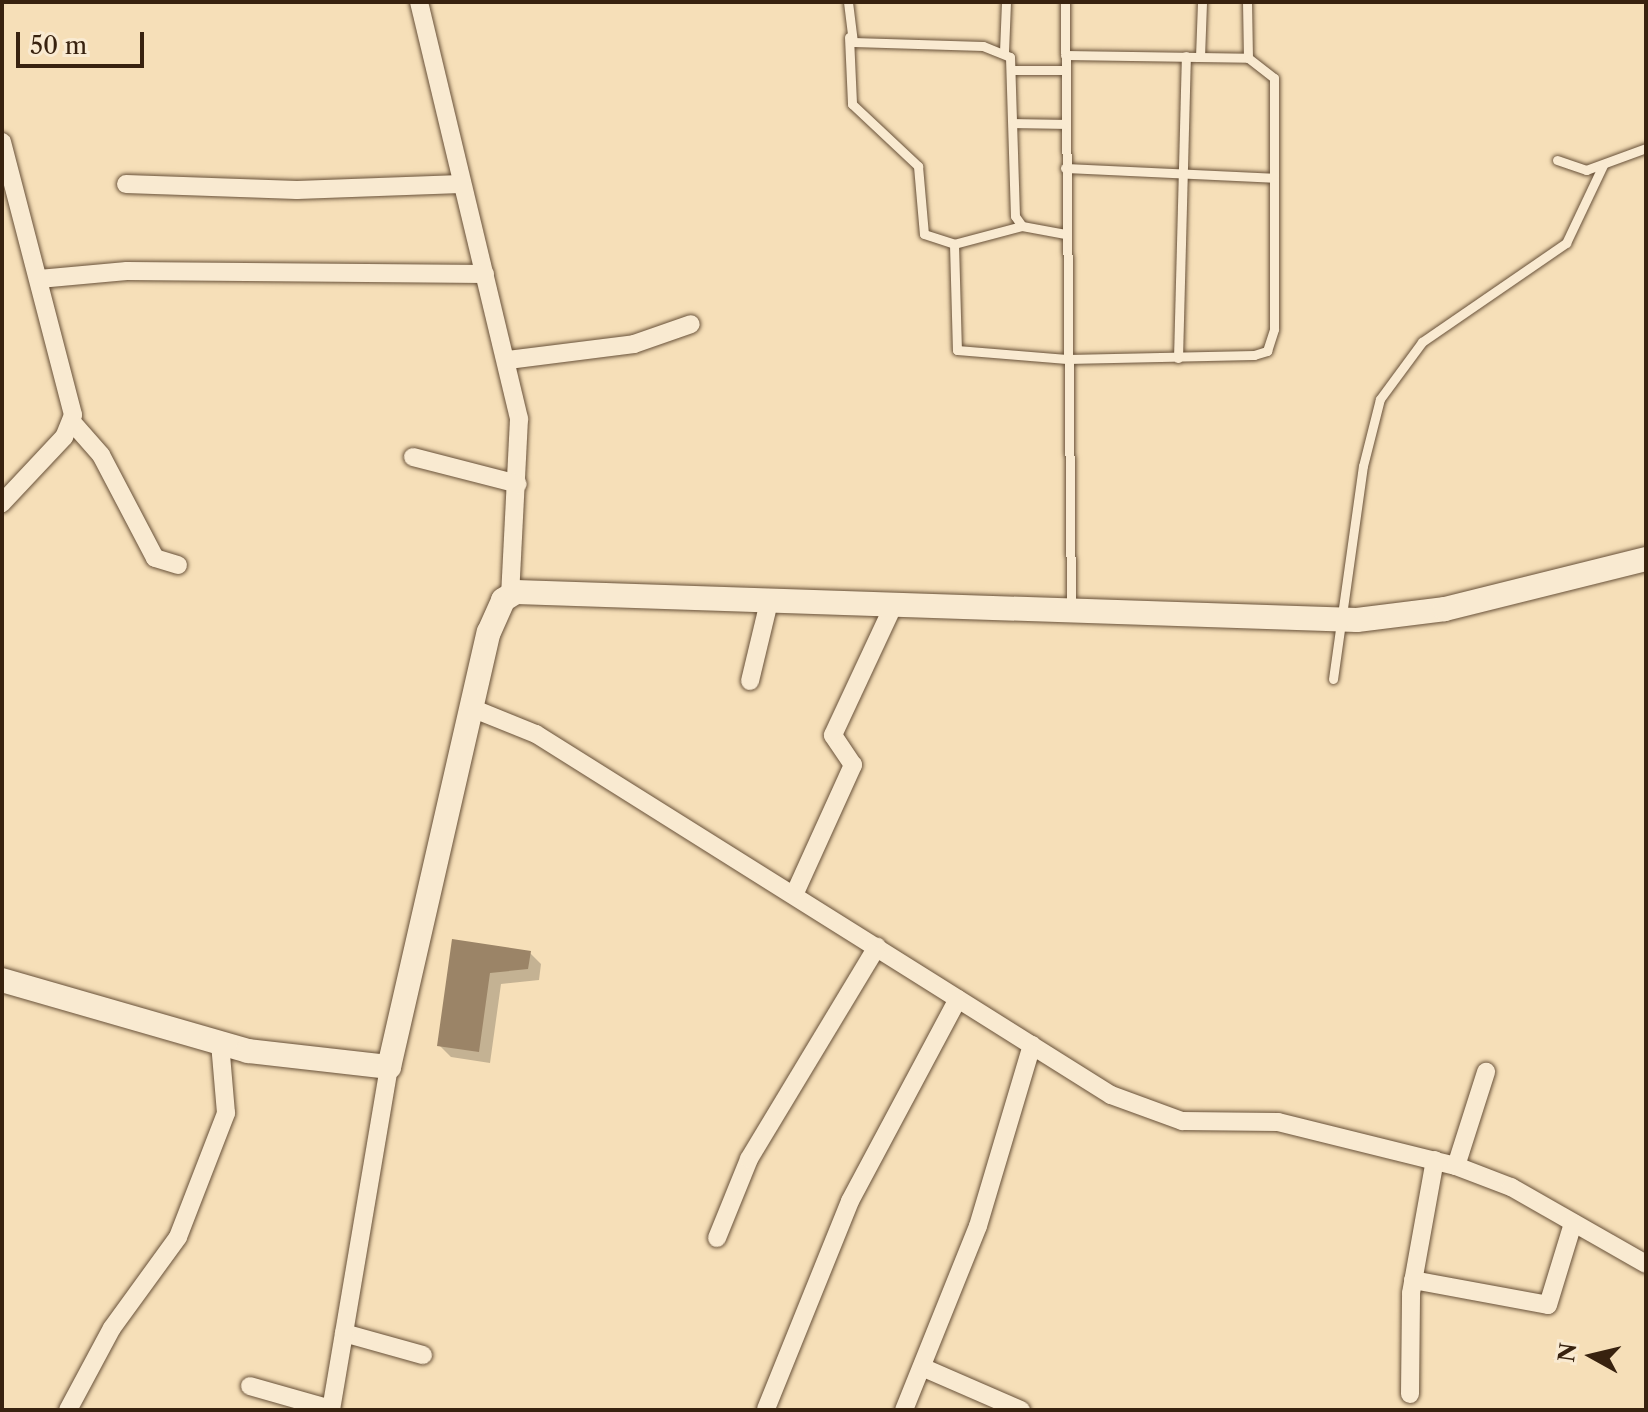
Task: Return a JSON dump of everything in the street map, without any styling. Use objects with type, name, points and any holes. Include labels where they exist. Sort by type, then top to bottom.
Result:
[{"type":"main road","points":[[2,980],[220,1043],[389,1067],[474,709],[489,632],[510,595],[770,598],[1342,620],[1445,609],[1646,559]]},
{"type":"street","points":[[419,2],[461,184],[508,360],[519,419],[510,595]]},
{"type":"street","points":[[2,142],[39,279],[72,422],[101,455],[155,558],[178,565]]},
{"type":"street","points":[[126,184],[297,190],[461,184]]},
{"type":"street","points":[[39,279],[127,271],[485,274]]},
{"type":"street","points":[[508,360],[634,344],[691,324]]},
{"type":"street","points":[[2,503],[72,422]]},
{"type":"street","points":[[413,457],[518,484]]},
{"type":"street","points":[[750,681],[770,598]]},
{"type":"street","points":[[794,895],[853,765],[833,735],[894,604]]},
{"type":"street","points":[[474,709],[536,734],[1111,1095],[1165,1117],[1278,1122],[1456,1166],[1573,1223],[1646,1264]]},
{"type":"street","points":[[717,1238],[749,1159],[877,947]]},
{"type":"street","points":[[766,1409],[856,1189],[958,999]]},
{"type":"street","points":[[68,1410],[112,1328],[178,1237],[226,1113],[220,1043]]},
{"type":"street","points":[[904,1410],[978,1226],[1032,1045]]},
{"type":"street","points":[[250,1386],[331,1410],[389,1067]]},
{"type":"street","points":[[1456,1166],[1486,1072]]},
{"type":"street","points":[[1410,1394],[1413,1280],[1435,1160]]},
{"type":"street","points":[[1413,1280],[1548,1305],[1573,1223]]},
{"type":"street","points":[[344,1333],[423,1355]]},
{"type":"street","points":[[922,1367],[1021,1410]]},
{"type":"lane","points":[[848,2],[852,104],[918,166],[924,234],[954,244],[1022,226],[1065,234]]},
{"type":"lane","points":[[1006,2],[1004,52],[1015,70],[1014,205],[1022,226]]},
{"type":"lane","points":[[1065,2],[1071,609]]},
{"type":"lane","points":[[1200,57],[1202,2]]},
{"type":"lane","points":[[1247,2],[1248,58]]},
{"type":"lane","points":[[849,37],[1004,52]]},
{"type":"lane","points":[[954,244],[957,350],[1067,359],[1178,358],[1254,355],[1272,343],[1274,75],[1248,58],[1065,55]]},
{"type":"lane","points":[[1178,358],[1186,56]]},
{"type":"lane","points":[[1015,70],[1065,70]]},
{"type":"lane","points":[[1014,123],[1065,124]]},
{"type":"lane","points":[[1557,160],[1578,171],[1646,148]]},
{"type":"lane","points":[[1333,679],[1371,420],[1398,367],[1433,334],[1566,243],[1603,165]]},
{"type":"lane","points":[[1065,168],[1274,178]]},
{"type":"building","points":[[452,939],[531,951],[528,969],[490,973],[479,1052],[437,1046]]}]
